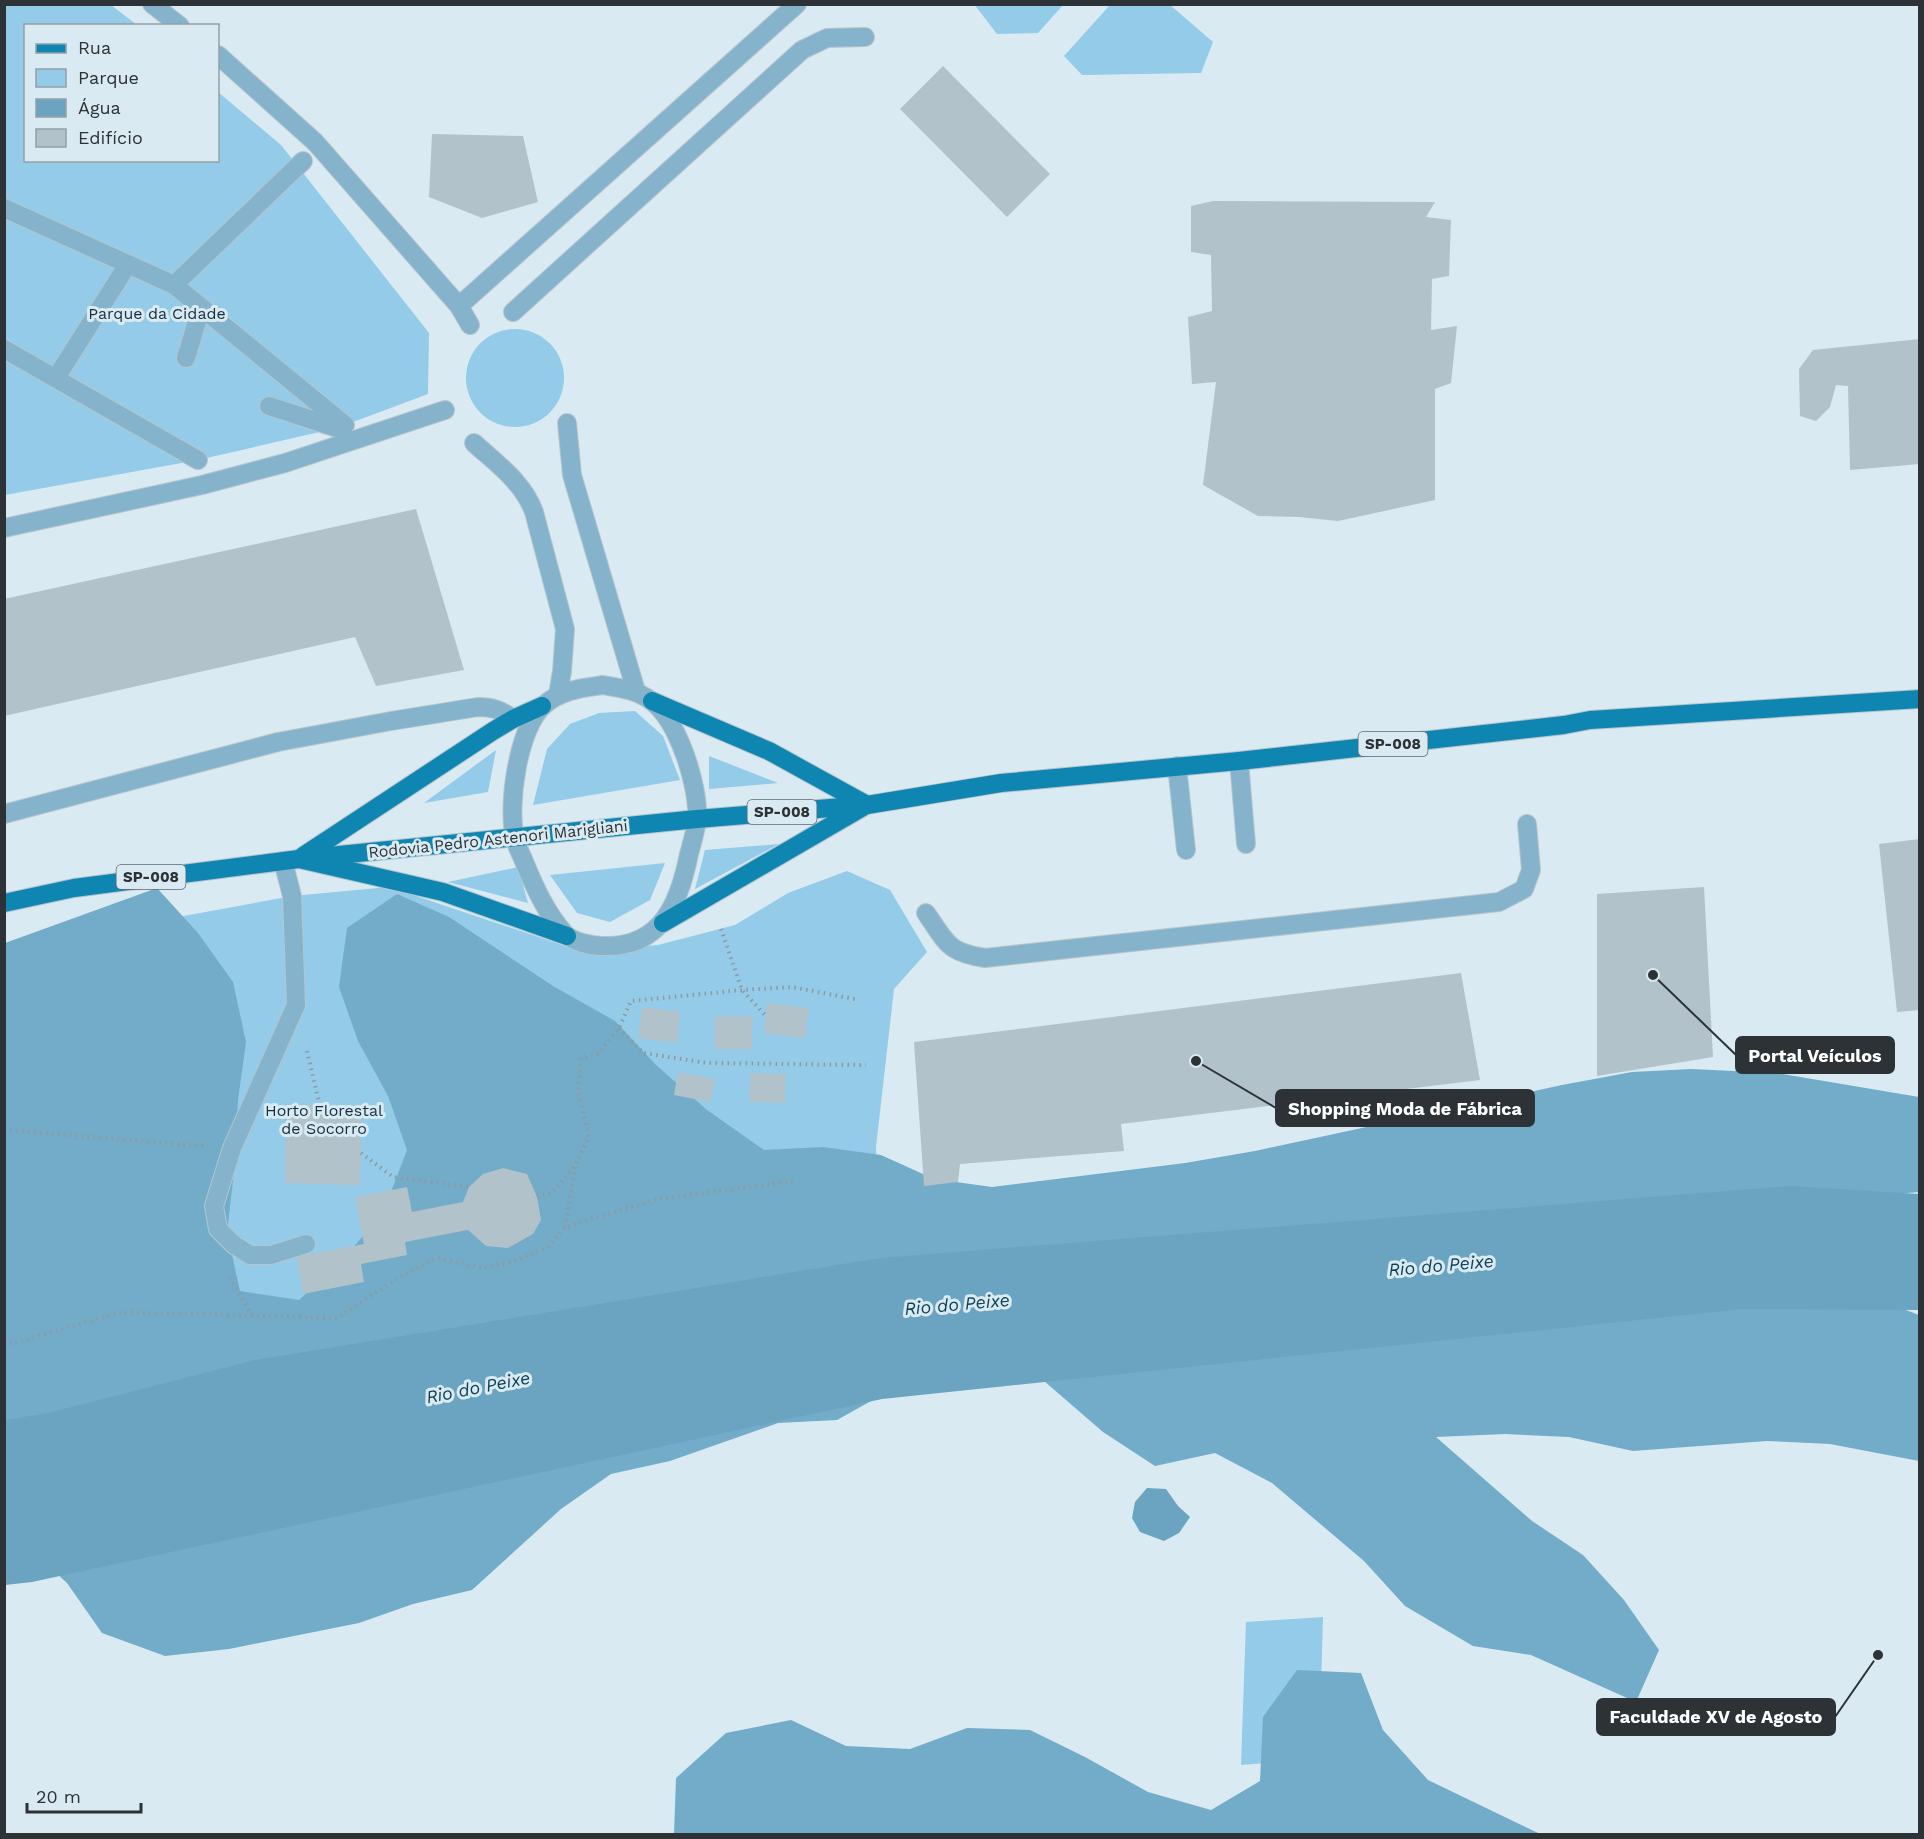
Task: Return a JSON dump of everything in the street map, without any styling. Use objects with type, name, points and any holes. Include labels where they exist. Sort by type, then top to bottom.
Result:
[{"type":"main road","name":"SP-008","points":[[697,819],[867,805],[1001,783],[1239,760],[1590,720],[1920,699]]},
{"type":"main road","points":[[652,701],[769,751],[867,805]]},
{"type":"main road","points":[[291,860],[493,731],[542,706]]},
{"type":"main road","points":[[663,923],[867,805]]},
{"type":"main road","name":"Rodovia Pedro Astenori Marigliani","points":[[291,860],[697,819]]},
{"type":"main road","points":[[291,860],[443,892],[567,936]]},
{"type":"main road","name":"SP-008","points":[[4,903],[74,888],[291,860]]},
{"type":"street","points":[[152,4],[177,24]]},
{"type":"street","points":[[459,306],[797,4]]},
{"type":"street","points":[[513,312],[802,50],[827,38],[866,37]]},
{"type":"street","points":[[219,56],[315,142],[459,306],[470,325]]},
{"type":"street","points":[[174,285],[303,161]]},
{"type":"street","points":[[4,208],[174,285],[341,426],[269,406]]},
{"type":"street","points":[[56,378],[128,264]]},
{"type":"street","points":[[186,358],[201,308]]},
{"type":"street","points":[[4,349],[198,460]]},
{"type":"street","points":[[4,528],[202,485],[285,463],[446,410]]},
{"type":"street","points":[[567,423],[572,475],[636,691]]},
{"type":"street","points":[[474,442],[519,484],[534,512],[565,629],[558,695]]},
{"type":"street","points":[[603,685],[636,691],[652,701],[668,720],[682,746],[692,778],[697,819],[686,868],[675,900],[663,923],[644,938],[614,947],[596,946],[567,936],[540,897],[515,838],[512,798],[520,751],[529,727],[542,706],[558,695],[578,688],[603,685]]},
{"type":"street","points":[[4,814],[278,742],[465,709],[490,707],[502,711],[513,719]]},
{"type":"street","points":[[465,709],[493,731]]},
{"type":"street","points":[[1239,760],[1246,844]]},
{"type":"street","points":[[1177,766],[1186,850]]},
{"type":"street","points":[[927,913],[948,946],[965,955],[985,958],[1499,902],[1524,889],[1531,870],[1527,824]]},
{"type":"street","points":[[291,860],[296,1005],[232,1148],[214,1206],[218,1229],[232,1244],[250,1255],[271,1255],[306,1244]]},
{"type":"path","points":[[721,929],[742,990],[765,1015]]},
{"type":"path","points":[[537,1197],[552,1193],[575,1166],[589,1137],[578,1090],[581,1058],[598,1054],[619,1028],[631,1001],[792,987],[855,999]]},
{"type":"path","points":[[619,1028],[643,1053],[707,1063],[866,1065]]},
{"type":"path","points":[[4,1130],[232,1148]]},
{"type":"path","points":[[361,1153],[393,1178],[469,1187]]},
{"type":"path","points":[[4,1346],[121,1311],[338,1318],[395,1281],[437,1258],[482,1268],[513,1262],[548,1247],[565,1227],[575,1166]]},
{"type":"path","points":[[565,1227],[658,1199],[795,1180]]},
{"type":"green space","points":[[974,4],[1063,5],[1038,33],[997,34]]},
{"type":"green space","name":"Parque da Cidade","points":[[5,5],[111,5],[136,24],[24,24],[24,162],[219,162],[219,93],[281,145],[429,333],[428,394],[337,428],[198,460],[5,495]]},
{"type":"green space","points":[[1110,5],[1170,5],[1213,42],[1201,73],[1082,75],[1064,56]]},
{"type":"green space","points":[[515,329],[534,332],[550,343],[561,359],[564,378],[561,397],[550,413],[534,424],[515,427],[496,424],[480,413],[469,397],[466,378],[469,359],[480,343],[496,332]]},
{"type":"green space","points":[[635,711],[663,736],[680,780],[533,805],[547,749],[570,724],[599,713]]},
{"type":"green space","points":[[496,750],[488,792],[424,803]]},
{"type":"green space","points":[[709,756],[778,783],[709,789]]},
{"type":"green space","points":[[779,844],[695,889],[705,850]]},
{"type":"green space","points":[[665,863],[650,900],[610,922],[577,913],[550,875]]},
{"type":"green space","points":[[518,867],[528,903],[448,882]]},
{"type":"green space","name":"Horto Florestal de Socorro","points":[[847,871],[890,890],[927,952],[894,989],[876,1147],[880,1258],[255,1360],[15,947],[292,896],[389,887],[580,951],[658,945],[735,925],[788,893]]},
{"type":"green space","points":[[1323,1617],[1319,1759],[1241,1765],[1246,1622]]},
{"type":"shaded area","points":[[157,888],[198,933],[233,982],[246,1042],[238,1100],[235,1163],[227,1232],[240,1291],[299,1300],[343,1259],[383,1213],[407,1150],[388,1096],[358,1041],[339,987],[347,928],[397,894],[449,917],[553,986],[615,1021],[656,1065],[707,1110],[764,1150],[823,1147],[881,1155],[934,1179],[992,1187],[1185,1163],[1255,1151],[1632,1072],[1691,1069],[1776,1073],[1919,1097],[1919,1192],[1840,1199],[1869,1296],[1919,1315],[1919,1461],[1830,1444],[1767,1441],[1633,1451],[1569,1437],[1505,1434],[1436,1437],[1532,1521],[1583,1555],[1624,1600],[1659,1650],[1636,1702],[1531,1655],[1473,1646],[1405,1606],[1364,1561],[1272,1483],[1215,1453],[1155,1466],[1103,1432],[1006,1348],[898,1386],[837,1420],[778,1423],[670,1461],[611,1474],[561,1509],[472,1590],[413,1604],[359,1623],[229,1649],[165,1656],[102,1633],[67,1583],[5,1526],[5,943]]},
{"type":"shaded area","points":[[1297,1670],[1361,1673],[1383,1730],[1428,1780],[1538,1833],[1562,1834],[674,1834],[676,1778],[726,1733],[791,1720],[846,1746],[910,1749],[967,1728],[1030,1730],[1148,1792],[1211,1810],[1260,1781],[1263,1717]]},
{"type":"water","name":"Rio do Peixe","points":[[1791,1186],[1919,1194],[1919,1310],[1743,1309],[882,1399],[32,1582],[5,1585],[5,1420],[48,1413],[255,1360],[880,1258]]},
{"type":"water","points":[[1147,1488],[1166,1489],[1178,1506],[1190,1517],[1179,1533],[1164,1541],[1140,1532],[1132,1518],[1135,1502]]},
{"type":"building","points":[[943,66],[1050,174],[1007,217],[900,109]]},
{"type":"building","points":[[432,134],[523,136],[538,202],[482,218],[429,197]]},
{"type":"building","points":[[1213,201],[1435,202],[1426,217],[1451,220],[1449,276],[1432,279],[1431,330],[1457,326],[1451,383],[1435,389],[1435,500],[1338,521],[1258,516],[1203,485],[1216,382],[1192,384],[1188,317],[1212,311],[1211,255],[1191,252],[1191,206]]},
{"type":"building","points":[[1920,339],[1920,464],[1850,470],[1848,386],[1836,385],[1830,407],[1816,421],[1800,416],[1799,369],[1813,350]]},
{"type":"building","points":[[416,509],[464,670],[376,686],[355,637],[4,716],[4,599]]},
{"type":"building","points":[[1920,839],[1920,1010],[1897,1012],[1879,844]]},
{"type":"building","points":[[1704,887],[1713,1057],[1597,1076],[1597,894]]},
{"type":"building","points":[[1461,973],[1480,1080],[1121,1124],[1124,1151],[960,1164],[958,1182],[924,1186],[914,1042]]},
{"type":"building","points":[[767,1003],[809,1008],[805,1038],[764,1033]]},
{"type":"building","points":[[642,1007],[680,1012],[677,1043],[638,1038]]},
{"type":"building","points":[[715,1016],[752,1016],[752,1049],[715,1049]]},
{"type":"building","points":[[678,1072],[715,1079],[710,1102],[674,1095]]},
{"type":"building","points":[[750,1073],[786,1074],[785,1103],[749,1102]]},
{"type":"building","points":[[286,1105],[362,1106],[360,1185],[285,1183]]},
{"type":"building","points":[[503,1168],[527,1174],[537,1197],[541,1220],[533,1234],[508,1248],[486,1246],[468,1230],[405,1242],[407,1255],[361,1264],[364,1282],[303,1294],[297,1257],[364,1244],[355,1197],[407,1187],[412,1212],[463,1202],[469,1187],[483,1174]]},
{"type":"place","name":"Portal Veículos","points":[[1653,975]]},
{"type":"place","name":"Shopping Moda de Fábrica","points":[[1196,1061]]},
{"type":"place","name":"Faculdade XV de Agosto","points":[[1878,1655]]}]
